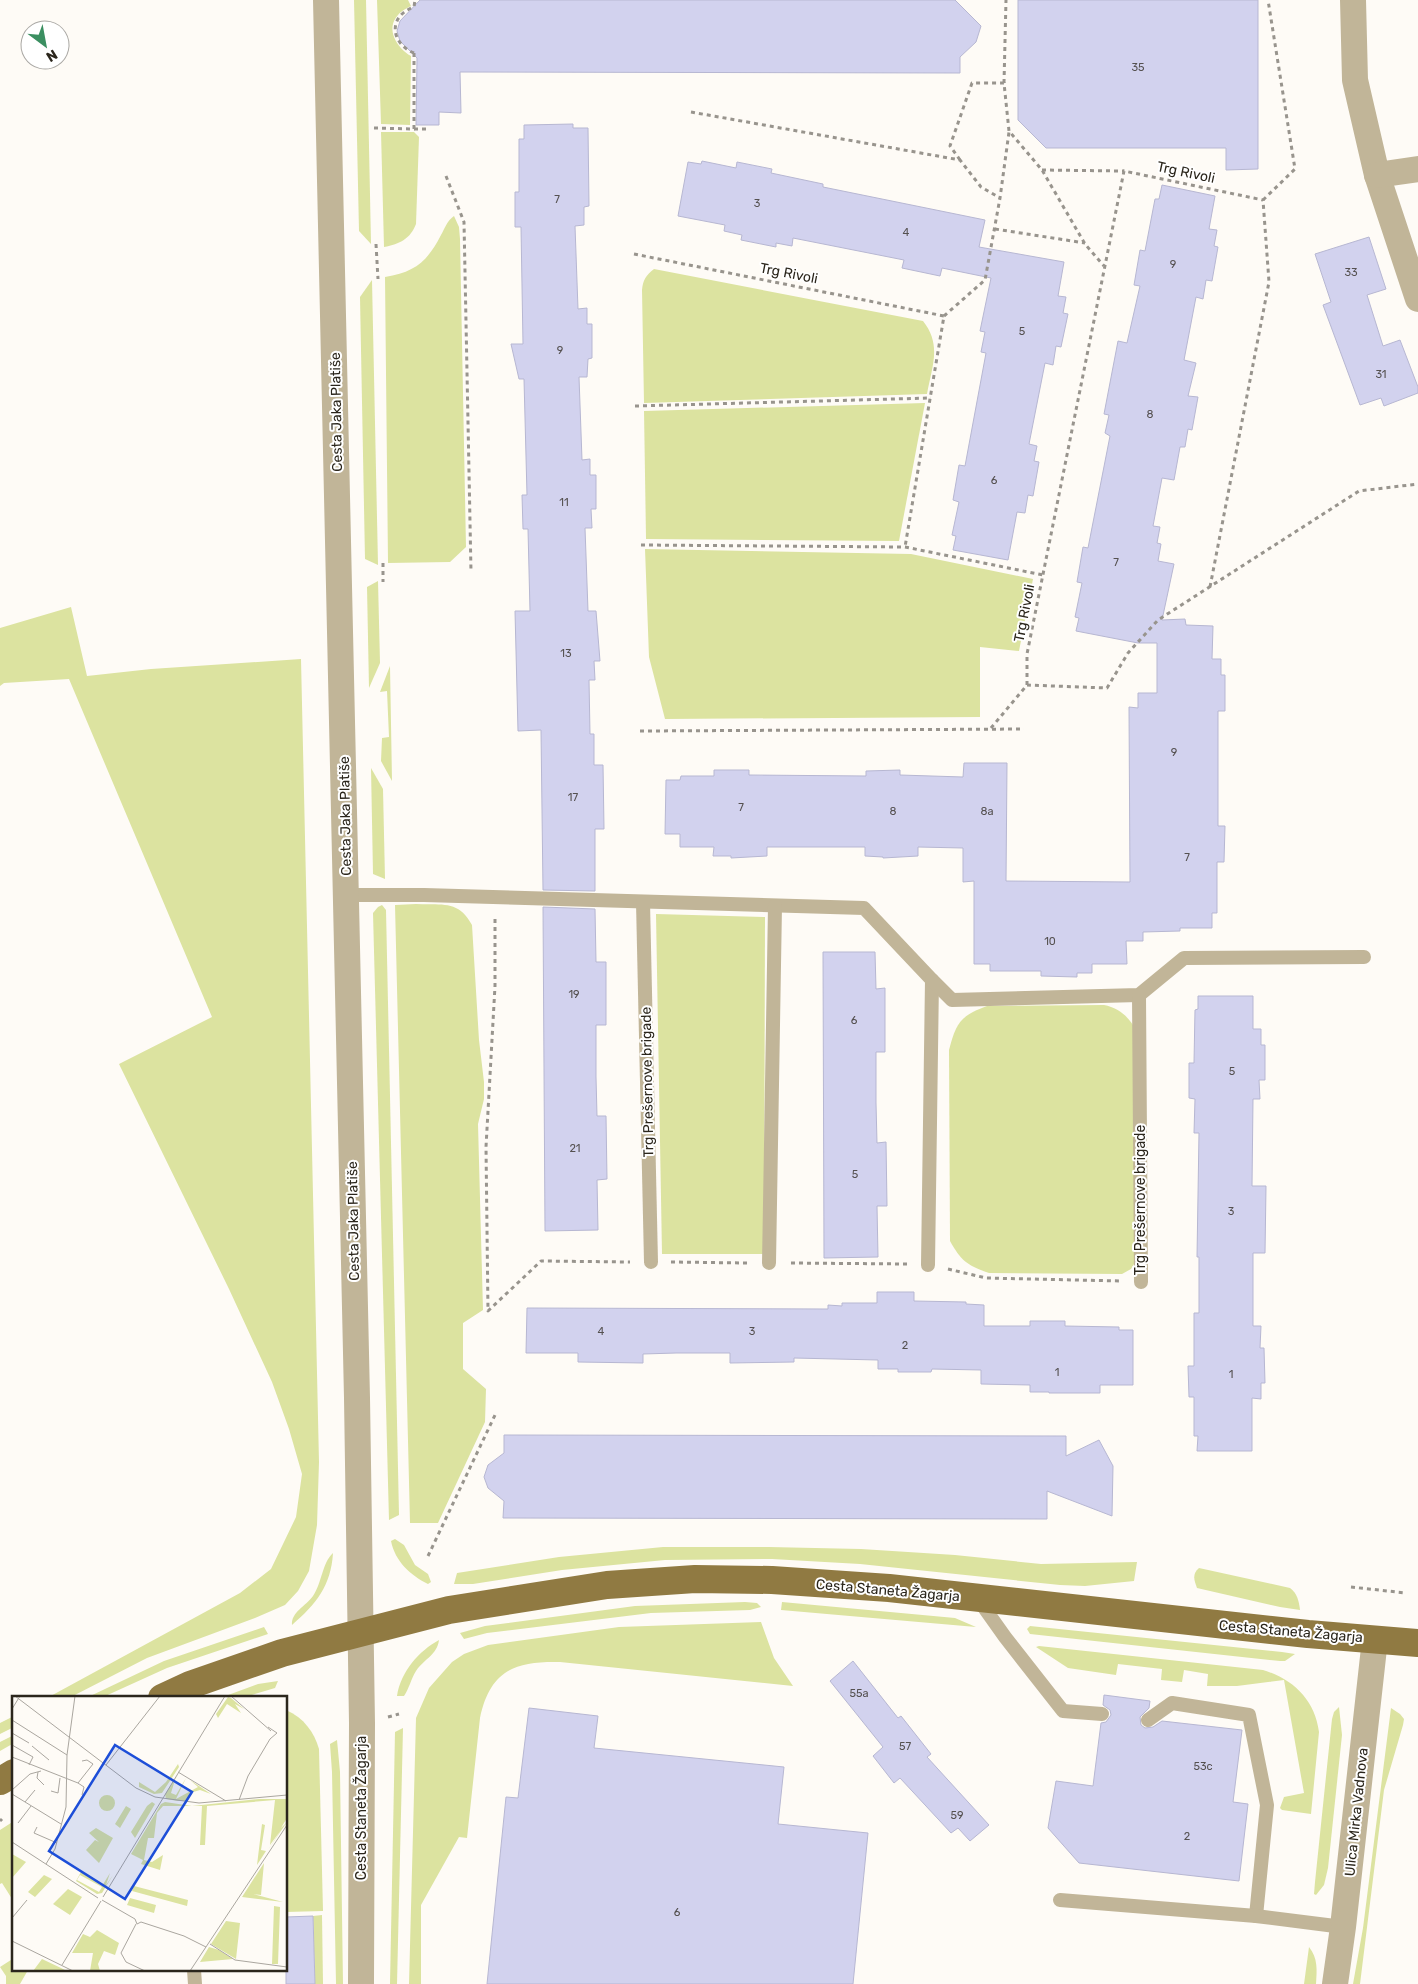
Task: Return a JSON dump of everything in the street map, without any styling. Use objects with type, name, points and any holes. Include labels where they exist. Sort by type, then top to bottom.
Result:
[{"type":"main road","name":"Cesta Staneta Žagarja","points":[[166,1696],[190,1685],[282,1653],[459,1608],[607,1585],[695,1579],[772,1580],[889,1588],[1308,1634],[1418,1643]]},
{"type":"main road","points":[[0,1781],[12,1774]]},
{"type":"street","name":"Cesta Jaka Platiše","points":[[326,0],[347,895],[360,1633]]},
{"type":"street","points":[[1353,0],[1355,80],[1377,174],[1418,299]]},
{"type":"street","points":[[1377,174],[1418,169]]},
{"type":"street","name":"Cesta Staneta Žagarja","points":[[360,1633],[362,1723],[360,1984]]},
{"type":"street","name":"Ulica Mirka Vadnova","points":[[1335,1984],[1375,1639]]},
{"type":"lane","points":[[347,895],[391,894],[864,908],[952,1000],[1139,995],[1184,958],[1364,957]]},
{"type":"lane","name":"Trg Prešernove brigade","points":[[643,902],[651,1262]]},
{"type":"lane","points":[[769,1263],[775,906]]},
{"type":"lane","points":[[928,1264],[932,980]]},
{"type":"lane","name":"Trg Prešernove brigade","points":[[1139,995],[1141,1282]]},
{"type":"lane","points":[[978,1599],[1005,1637],[1063,1710],[1102,1714]]},
{"type":"lane","points":[[1148,1720],[1172,1703],[1249,1715],[1267,1805],[1256,1916]]},
{"type":"lane","points":[[1060,1900],[1256,1916],[1343,1927]]},
{"type":"path","points":[[414,0],[414,7],[398,17],[397,34],[402,46],[414,52],[414,129]]},
{"type":"path","points":[[905,547],[944,316],[985,280],[995,229],[1009,131],[1004,83],[1006,0]]},
{"type":"path","points":[[1210,587],[1269,282],[1263,200],[1295,169],[1268,0]]},
{"type":"path","points":[[1000,198],[980,187],[950,146],[972,83],[1004,83]]},
{"type":"path","points":[[691,112],[960,160]]},
{"type":"path","points":[[374,128],[430,129]]},
{"type":"path","points":[[1009,131],[1042,170],[1085,244],[1104,266]]},
{"type":"path","points":[[1042,170],[1124,171]]},
{"type":"path","name":"Trg Rivoli","points":[[1027,685],[1027,654],[1124,171],[1263,200]]},
{"type":"path","points":[[446,176],[464,222],[471,572]]},
{"type":"path","points":[[995,229],[1085,244]]},
{"type":"path","points":[[376,244],[378,279]]},
{"type":"path","name":"Trg Rivoli","points":[[634,254],[944,316]]},
{"type":"path","points":[[634,406],[931,398]]},
{"type":"path","points":[[991,728],[1027,685],[1107,688],[1128,653],[1158,620],[1359,491],[1418,484]]},
{"type":"path","name":"Trg Rivoli","points":[[640,545],[905,547],[1043,576]]},
{"type":"path","points":[[383,563],[383,582]]},
{"type":"path","points":[[640,731],[1024,728]]},
{"type":"path","name":"Trg Prešernove brigade","points":[[496,897],[495,986],[486,1147],[488,1311],[541,1261],[928,1264],[986,1278],[1141,1282]]},
{"type":"path","points":[[428,1556],[496,1413]]},
{"type":"path","points":[[1351,1587],[1406,1593]]},
{"type":"green space","points":[[354,0],[366,0],[371,244],[359,231]]},
{"type":"green space","points":[[377,0],[408,0],[411,6],[399,14],[394,20],[393,26],[394,38],[397,43],[411,56],[410,125],[381,124]]},
{"type":"green space","points":[[381,132],[414,132],[419,137],[416,224],[404,240],[384,247]]},
{"type":"green space","points":[[454,216],[459,227],[460,239],[466,547],[450,562],[388,563],[385,277],[412,269],[425,259],[448,222]]},
{"type":"green space","points":[[654,269],[923,321],[929,330],[934,347],[933,365],[927,394],[644,403],[642,290],[645,278]]},
{"type":"green space","points":[[372,280],[378,565],[365,559],[360,297]]},
{"type":"green space","points":[[925,403],[899,541],[646,539],[644,411]]},
{"type":"green space","points":[[645,549],[911,554],[1033,579],[1019,651],[980,647],[980,717],[665,719],[649,657]]},
{"type":"green space","points":[[378,581],[380,663],[369,688],[367,587]]},
{"type":"green space","points":[[71,607],[87,676],[151,669],[301,659],[319,1462],[317,1525],[309,1571],[298,1591],[285,1605],[147,1658],[73,1696],[51,1696],[240,1593],[271,1569],[296,1517],[302,1474],[289,1429],[272,1382],[229,1289],[119,1064],[212,1017],[69,679],[4,683],[0,686],[0,628]]},
{"type":"green space","points":[[390,666],[392,781],[381,761],[382,738],[389,737],[387,691],[380,692]]},
{"type":"green space","points":[[371,768],[383,789],[385,879],[373,874]]},
{"type":"green space","points":[[442,904],[455,908],[467,917],[472,925],[479,1040],[484,1082],[484,1099],[478,1124],[483,1310],[463,1323],[463,1369],[486,1389],[485,1422],[438,1523],[410,1523],[395,905]]},
{"type":"green space","points":[[382,905],[386,910],[399,1515],[389,1520],[373,913]]},
{"type":"green space","points":[[656,914],[765,917],[764,1254],[662,1254]]},
{"type":"green space","points":[[1104,1005],[1123,1013],[1136,1030],[1134,1264],[1131,1269],[1122,1274],[989,1273],[976,1268],[962,1258],[950,1241],[949,1050],[954,1033],[965,1017],[987,1006]]},
{"type":"green space","points":[[395,1539],[404,1545],[415,1565],[428,1574],[431,1582],[428,1584],[404,1567],[393,1548],[391,1541]]},
{"type":"green space","points":[[663,1547],[861,1549],[955,1555],[1041,1564],[1137,1562],[1134,1581],[1085,1586],[860,1564],[772,1559],[665,1560],[562,1570],[473,1584],[454,1584],[457,1573],[559,1557]]},
{"type":"green space","points":[[333,1553],[332,1565],[321,1594],[292,1625],[292,1620],[296,1613],[310,1600],[316,1591],[326,1562]]},
{"type":"green space","points":[[1199,1568],[1290,1588],[1297,1598],[1300,1610],[1197,1588],[1194,1577]]},
{"type":"green space","points":[[782,1602],[955,1618],[976,1627],[781,1610]]},
{"type":"green space","points":[[757,1603],[761,1607],[750,1610],[651,1613],[487,1633],[464,1639],[460,1633],[485,1626],[635,1606]]},
{"type":"green space","points":[[761,1622],[774,1658],[793,1686],[560,1662],[544,1662],[517,1667],[506,1672],[498,1679],[490,1689],[484,1702],[480,1718],[467,1838],[459,1837],[421,1905],[421,1984],[409,1984],[416,1718],[429,1688],[452,1662],[464,1654],[488,1645],[619,1627]]},
{"type":"green space","points":[[1030,1626],[1295,1654],[1285,1661],[1280,1661],[1030,1634],[1027,1629]]},
{"type":"green space","points":[[264,1627],[268,1634],[167,1668],[105,1696],[90,1696],[164,1661]]},
{"type":"green space","points":[[439,1640],[436,1649],[416,1671],[404,1696],[397,1696],[402,1678],[412,1663]]},
{"type":"green space","points":[[1036,1647],[1263,1670],[1284,1679],[1301,1692],[1313,1710],[1317,1721],[1319,1732],[1311,1814],[1282,1810],[1280,1808],[1284,1797],[1304,1793],[1284,1680],[1237,1686],[1207,1686],[1208,1674],[1184,1670],[1182,1682],[1161,1680],[1162,1669],[1118,1664],[1116,1675],[1068,1668]]},
{"type":"green space","points":[[278,1681],[275,1688],[249,1696],[225,1696],[258,1684]]},
{"type":"green space","points":[[1339,1707],[1342,1735],[1328,1868],[1324,1885],[1316,1895],[1314,1894],[1315,1882],[1332,1719],[1334,1712]]},
{"type":"green space","points":[[1391,1708],[1404,1719],[1384,1790],[1360,1984],[1353,1984],[1363,1928]]},
{"type":"green space","points":[[288,1711],[303,1721],[314,1737],[319,1749],[323,1911],[288,1912]]},
{"type":"green space","points":[[12,1717],[12,1728],[0,1734],[0,1723]]},
{"type":"green space","points":[[403,1728],[397,1984],[390,1984],[395,1732]]},
{"type":"green space","points":[[12,1736],[12,1744],[0,1751],[0,1742]]},
{"type":"green space","points":[[337,1740],[340,1772],[343,1984],[336,1984],[330,1744]]},
{"type":"green space","points":[[12,1822],[12,1899],[2,1883],[0,1884],[0,1830]]},
{"type":"green space","points":[[322,1915],[323,1984],[315,1984],[313,1916]]},
{"type":"green space","points":[[1309,1947],[1317,1969],[1316,1984],[1304,1984]]},
{"type":"green space","points":[[12,1959],[12,1972],[27,1972],[20,1984],[6,1984],[6,1976],[0,1967]]},
{"type":"building","points":[[420,0],[955,0],[981,26],[976,42],[960,57],[960,73],[460,72],[461,113],[439,112],[439,125],[416,125],[417,58],[400,41],[397,31],[400,21]]},
{"type":"building","points":[[1018,0],[1258,0],[1258,169],[1226,170],[1226,148],[1046,148],[1018,120]]},
{"type":"building","points":[[573,124],[573,128],[588,128],[589,206],[584,207],[584,225],[575,226],[578,309],[587,308],[587,324],[592,324],[592,358],[588,359],[587,377],[579,377],[582,460],[590,459],[590,475],[596,475],[596,509],[591,509],[592,528],[585,528],[588,611],[596,611],[600,661],[594,661],[595,680],[589,680],[590,734],[594,734],[594,765],[603,765],[604,829],[595,829],[595,891],[543,890],[541,730],[518,731],[515,611],[530,611],[528,529],[523,529],[522,495],[527,495],[524,379],[519,379],[511,344],[523,344],[521,227],[515,227],[515,192],[519,192],[519,139],[524,139],[524,125]]},
{"type":"building","points":[[702,161],[736,168],[737,162],[772,169],[771,173],[823,184],[823,187],[985,220],[979,247],[1064,262],[1058,296],[1066,297],[1063,313],[1068,314],[1061,347],[1056,346],[1053,365],[1045,363],[1029,444],[1037,446],[1034,461],[1039,462],[1033,496],[1028,495],[1025,513],[1017,512],[1008,560],[953,550],[956,536],[952,535],[959,502],[953,500],[959,465],[965,466],[986,353],[981,352],[985,332],[980,331],[991,278],[942,268],[940,276],[902,268],[904,260],[793,238],[792,246],[776,243],[776,247],[741,240],[742,235],[724,231],[725,225],[678,216],[688,162],[701,164]]},
{"type":"building","points":[[1162,185],[1215,196],[1209,229],[1217,230],[1214,246],[1218,247],[1212,281],[1206,280],[1203,299],[1196,297],[1184,360],[1196,363],[1188,396],[1198,397],[1192,430],[1188,429],[1185,447],[1180,447],[1174,480],[1162,478],[1153,526],[1160,527],[1157,543],[1161,544],[1158,561],[1174,564],[1162,620],[1185,619],[1186,625],[1213,626],[1212,659],[1221,659],[1221,675],[1225,675],[1225,711],[1218,711],[1218,826],[1225,826],[1224,862],[1217,862],[1217,913],[1212,913],[1212,928],[1180,928],[1180,931],[1143,932],[1143,941],[1126,941],[1127,964],[1092,964],[1092,973],[1077,973],[1077,977],[1041,976],[1041,971],[990,971],[990,964],[974,964],[974,881],[963,882],[963,848],[918,847],[918,856],[883,858],[865,856],[865,847],[767,847],[767,856],[731,858],[731,856],[713,856],[714,847],[680,847],[680,834],[665,834],[666,780],[680,780],[681,776],[714,776],[714,770],[749,770],[749,775],[866,776],[866,771],[900,770],[900,775],[963,777],[964,763],[1007,763],[1006,881],[1130,882],[1129,707],[1138,708],[1138,693],[1157,693],[1157,643],[1138,643],[1076,631],[1079,618],[1075,617],[1082,583],[1077,582],[1083,547],[1088,548],[1110,436],[1105,433],[1109,415],[1104,414],[1118,341],[1127,343],[1140,286],[1134,285],[1140,250],[1145,251],[1155,199],[1159,199]]},
{"type":"building","points":[[1369,237],[1386,289],[1367,295],[1383,346],[1400,340],[1418,387],[1418,393],[1384,406],[1381,398],[1360,405],[1323,305],[1331,302],[1315,254]]},
{"type":"building","points":[[543,907],[595,909],[596,962],[606,962],[606,1025],[596,1025],[597,1116],[606,1116],[607,1179],[597,1180],[598,1230],[545,1231]]},
{"type":"building","points":[[823,952],[875,952],[876,989],[885,988],[885,1052],[876,1052],[876,1103],[877,1143],[886,1142],[887,1206],[877,1206],[878,1257],[824,1258]]},
{"type":"building","points":[[1198,996],[1253,996],[1253,1029],[1261,1029],[1261,1045],[1265,1045],[1265,1080],[1259,1080],[1260,1099],[1253,1099],[1252,1186],[1266,1186],[1265,1253],[1253,1253],[1253,1326],[1261,1326],[1260,1348],[1264,1348],[1265,1383],[1261,1383],[1261,1399],[1252,1398],[1252,1451],[1197,1451],[1198,1436],[1194,1436],[1194,1397],[1189,1397],[1188,1366],[1194,1366],[1194,1313],[1199,1313],[1199,1257],[1197,1257],[1199,1133],[1194,1133],[1195,1099],[1189,1098],[1189,1063],[1194,1063],[1195,1010],[1198,1009]]},
{"type":"building","points":[[877,1292],[914,1292],[914,1301],[966,1302],[966,1304],[984,1305],[984,1326],[1030,1326],[1030,1321],[1065,1321],[1065,1326],[1119,1327],[1119,1330],[1133,1330],[1133,1385],[1100,1385],[1100,1393],[1030,1392],[1030,1385],[981,1384],[981,1370],[932,1369],[931,1372],[898,1372],[898,1369],[878,1369],[878,1360],[794,1358],[794,1362],[730,1363],[730,1353],[676,1353],[643,1354],[643,1363],[578,1362],[578,1353],[526,1353],[527,1308],[828,1309],[828,1305],[842,1306],[842,1303],[877,1303]]},
{"type":"building","points":[[504,1435],[1066,1436],[1066,1456],[1099,1440],[1113,1466],[1112,1516],[1047,1491],[1047,1519],[503,1518],[504,1501],[488,1488],[484,1477],[488,1465],[504,1453]]},
{"type":"building","points":[[853,1661],[898,1718],[901,1716],[931,1754],[927,1757],[989,1825],[970,1841],[958,1828],[951,1833],[900,1778],[894,1783],[873,1756],[883,1747],[830,1681]]},
{"type":"building","points":[[1104,1695],[1150,1701],[1149,1708],[1140,1717],[1141,1725],[1145,1728],[1153,1727],[1162,1721],[1242,1730],[1233,1802],[1248,1804],[1239,1881],[1079,1863],[1048,1828],[1056,1781],[1093,1786],[1101,1723],[1106,1722],[1111,1715],[1110,1710],[1103,1705]]},
{"type":"building","points":[[529,1708],[598,1716],[594,1748],[784,1767],[778,1824],[868,1833],[853,1984],[487,1984],[506,1797],[518,1798]]},
{"type":"building","points":[[313,1916],[315,1984],[286,1984],[286,1972],[288,1972],[288,1917]]}]
